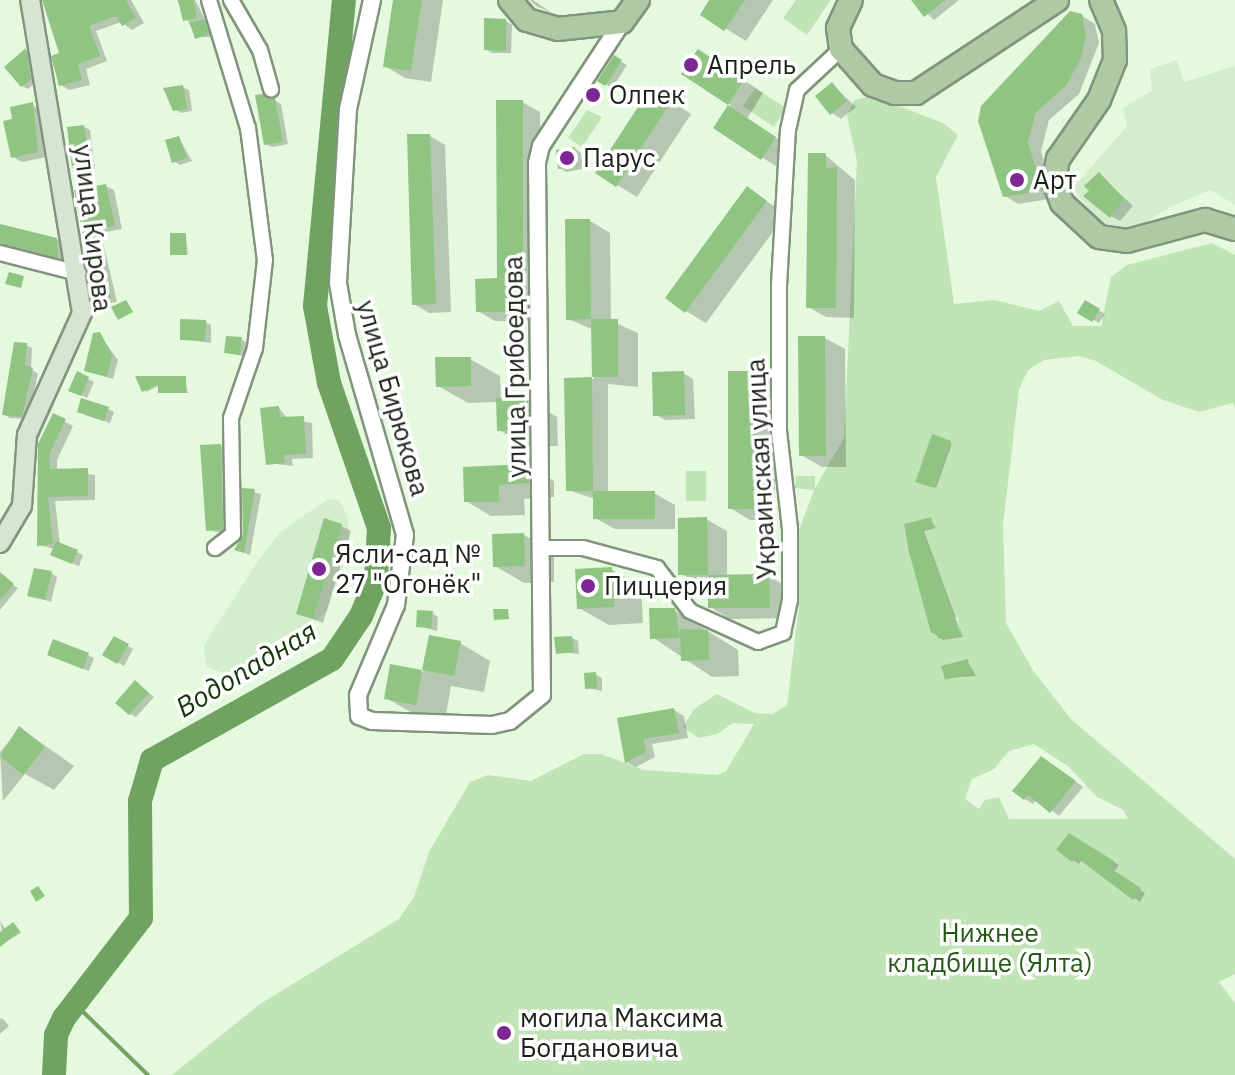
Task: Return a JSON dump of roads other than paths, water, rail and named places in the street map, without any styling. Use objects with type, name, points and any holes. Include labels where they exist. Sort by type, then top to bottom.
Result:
[{"type":"main road","name":"улица Кирова","points":[[0,543],[22,506],[27,435],[79,328],[78,273],[30,0]]},
{"type":"main road","points":[[510,0],[527,20],[558,29],[593,29],[622,22],[638,0]]},
{"type":"main road","points":[[851,0],[838,28],[841,49],[873,85],[916,93],[1057,0]]},
{"type":"main road","points":[[1101,0],[1114,31],[1115,60],[1099,100],[1058,159],[1054,182],[1062,203],[1099,237],[1127,241],[1205,220],[1235,229]]},
{"type":"street","points":[[209,0],[248,128],[265,260],[255,348],[231,418],[233,534],[215,548]]},
{"type":"street","points":[[231,0],[260,50],[271,89]]},
{"type":"street","name":"улица Бирюкова","points":[[372,0],[348,109],[338,283],[347,335],[400,509],[406,555],[385,639],[356,707],[359,716],[372,721],[468,726],[510,721]]},
{"type":"street","name":"улица Грибоедова","points":[[510,721],[542,695],[537,163],[541,146],[622,22]]},
{"type":"street","name":"Украинская улица","points":[[543,548],[583,548],[657,568],[690,611],[758,642],[783,633],[790,600],[790,529],[779,431],[779,285],[788,130],[797,90],[841,49]]},
{"type":"street","points":[[0,253],[78,273]]},
{"type":"waterway","name":"Водопадная","points":[[54,1075],[56,1035],[64,1018],[141,918],[140,801],[152,760],[332,659],[361,616],[376,580],[379,528],[329,383],[315,306],[344,0]]},
{"type":"waterway","points":[[76,1005],[148,1075]]},
{"type":"place","name":"Апрель","points":[[691,65]]},
{"type":"place","name":"Олпек","points":[[593,95]]},
{"type":"place","name":"Парус","points":[[567,158]]},
{"type":"place","name":"Арт","points":[[1017,180]]},
{"type":"place","name":"Ясли-сад № 27 \"Огонёк\"","points":[[319,569]]},
{"type":"place","name":"Пиццерия","points":[[588,586]]},
{"type":"place","name":"могила Максима Богдановича","points":[[504,1033]]},
{"type":"park label","name":"Нижнее кладбище (Ялта)","points":[[990,948]]}]
